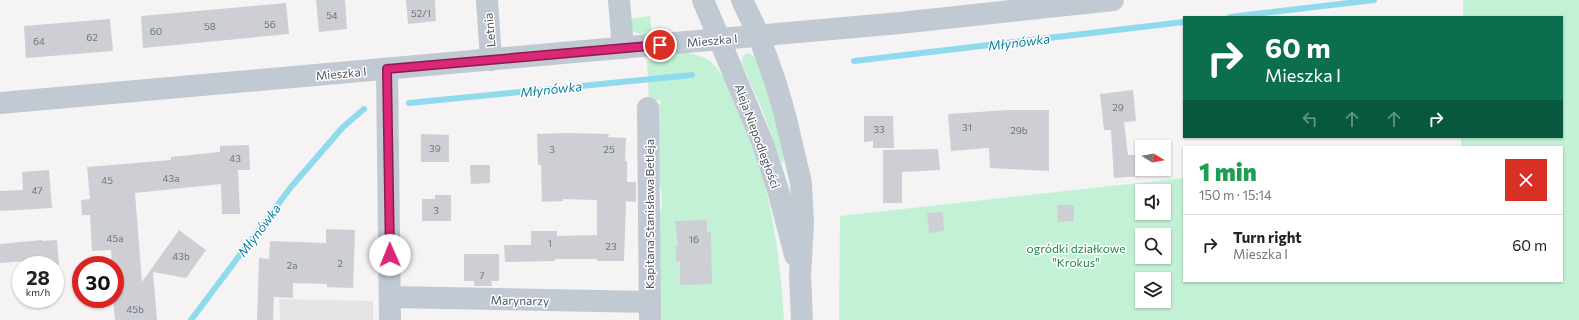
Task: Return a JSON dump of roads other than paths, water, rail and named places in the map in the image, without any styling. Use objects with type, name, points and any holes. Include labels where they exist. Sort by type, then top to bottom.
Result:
[{"type":"street","name":"Letnia","points":[[486,0],[491,60]]},
{"type":"street","points":[[619,0],[623,48]]},
{"type":"street","name":"Aleja Niepodległości","points":[[703,0],[721,40],[763,144],[778,190],[800,276]]},
{"type":"street","name":"Aleja Niepodległości","points":[[742,0],[759,36],[785,115],[801,183],[803,222],[800,276],[802,320]]},
{"type":"street","name":"Mieszka I","points":[[0,104],[387,76],[491,60],[916,22],[1069,3],[1113,0]]},
{"type":"street","points":[[387,76],[390,320]]},
{"type":"street","name":"Kapitana Stanisława Betleja","points":[[648,108],[650,311]]},
{"type":"street","name":"Marynarzy","points":[[390,298],[650,311]]},
{"type":"waterway","name":"Młynówka","points":[[1238,16],[1374,0]]},
{"type":"waterway","name":"Młynówka","points":[[854,61],[1183,22]]},
{"type":"waterway","name":"Młynówka","points":[[409,103],[692,75]]},
{"type":"waterway","name":"Młynówka","points":[[191,320],[291,187],[343,127],[364,109]]},
{"type":"park label","name":"ogródki działkowe \"Krokus\"","points":[[1076,255]]}]
